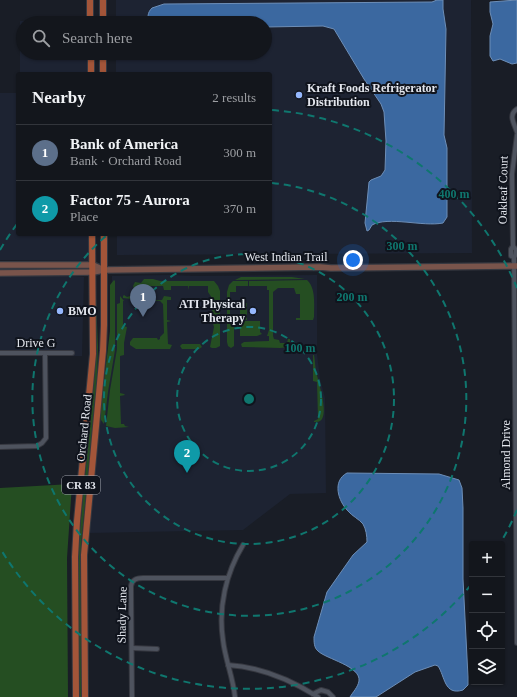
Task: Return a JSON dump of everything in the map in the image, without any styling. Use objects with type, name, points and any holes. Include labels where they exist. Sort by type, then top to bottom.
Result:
[{"type":"main road","points":[[90,0],[90,16]]},
{"type":"main road","points":[[103,0],[103,16]]},
{"type":"main road","points":[[91,60],[91,72]]},
{"type":"main road","points":[[103,60],[103,72]]},
{"type":"main road","name":"Orchard Road","points":[[76,697],[75,557],[92,360],[92,236]]},
{"type":"main road","name":"Orchard Road","points":[[85,697],[84,556],[103,351],[104,236]]},
{"type":"main road","name":"West Indian Trail","points":[[0,265],[92,265],[104,270]]},
{"type":"main road","name":"West Indian Trail","points":[[3,273],[320,267],[516,266]]},
{"type":"street","name":"Oakleaf Court","points":[[516,266],[514,257],[516,250],[513,246],[512,174],[517,133],[512,119],[513,112],[517,109]]},
{"type":"street","name":"Almond Drive","points":[[516,266],[517,643]]},
{"type":"street","name":"Drive G","points":[[0,353],[72,352]]},
{"type":"street","points":[[0,447],[37,446],[42,444],[46,438],[46,353]]},
{"type":"street","points":[[235,697],[234,684],[222,639],[223,599],[227,578],[232,564],[243,545]]},
{"type":"street","name":"Shady Lane","points":[[132,697],[130,586],[133,580],[136,578],[227,578]]},
{"type":"street","points":[[132,648],[157,648]]},
{"type":"street","points":[[228,665],[246,666],[264,671],[291,682],[318,697]]},
{"type":"street","points":[[313,694],[318,690],[321,690],[328,692],[333,697]]},
{"type":"shaded area","points":[[116,0],[471,0],[472,253],[117,255],[117,236],[272,236],[272,72],[116,72],[116,60],[272,60],[272,16],[116,16]]},
{"type":"shaded area","points":[[20,60],[87,60],[87,72],[20,72]]},
{"type":"shaded area","points":[[0,93],[16,93],[16,236],[88,236],[88,261],[0,260]]},
{"type":"shaded area","points":[[0,275],[84,277],[82,356],[0,356]]},
{"type":"shaded area","points":[[317,275],[317,354],[320,379],[325,398],[326,493],[290,494],[243,530],[88,533],[102,397],[110,340],[112,276]]},
{"type":"green space","points":[[241,277],[292,277],[305,279],[235,280]]},
{"type":"green space","points":[[144,279],[160,281],[214,281],[220,291],[220,346],[216,348],[210,347],[214,327],[212,320],[212,298],[208,292],[208,286],[189,286],[188,290],[188,286],[171,286],[171,290],[164,290],[163,286],[138,286],[136,298],[132,300],[123,298],[124,295],[127,297],[133,295],[135,291],[133,286],[135,282],[141,283]]},
{"type":"green space","points":[[114,280],[115,350],[104,424],[101,420],[100,414],[110,331],[110,285]]},
{"type":"green space","points":[[307,280],[312,287],[314,297],[313,320],[296,320],[296,318],[300,318],[300,294],[296,294],[294,288],[278,288],[273,292],[273,336],[274,339],[279,340],[280,343],[287,343],[288,339],[290,339],[290,347],[242,347],[241,344],[244,342],[269,341],[269,336],[267,336],[269,330],[269,290],[267,290],[267,286],[249,286],[249,281]]},
{"type":"green space","points":[[233,281],[248,281],[248,286],[236,286],[236,292],[230,292],[230,322],[234,323],[234,346],[231,348],[228,346],[227,342],[227,292],[229,285]]},
{"type":"green space","points":[[120,296],[124,301],[123,326],[127,327],[124,343],[124,355],[120,356],[120,393],[125,395],[120,396],[121,424],[129,427],[115,428],[106,426],[117,349],[117,304],[120,303]]},
{"type":"green space","points":[[144,296],[145,301],[142,301],[142,298]]},
{"type":"green space","points":[[164,296],[171,297],[171,300],[167,300],[167,320],[171,321],[167,322],[168,344],[172,345],[170,349],[136,349],[130,345],[133,338],[157,338],[158,340],[164,333],[163,304],[160,301],[145,301],[162,300]]},
{"type":"green space","points":[[95,298],[98,347],[97,385],[81,545],[82,697],[79,697],[79,539],[95,370]]},
{"type":"green space","points":[[240,303],[247,303],[247,320],[240,320]]},
{"type":"green space","points":[[240,321],[260,321],[260,332],[262,334],[257,336],[240,336]]},
{"type":"green space","points":[[182,344],[200,344],[202,347],[199,349],[182,349],[180,346]]},
{"type":"green space","points":[[313,355],[324,409],[322,419],[316,422],[314,421],[318,419],[317,382],[313,381]]},
{"type":"green space","points":[[72,484],[67,558],[68,697],[0,697],[0,488]]},
{"type":"water","points":[[443,0],[446,29],[444,135],[447,148],[447,217],[443,223],[435,224],[396,221],[379,222],[372,225],[367,231],[365,223],[369,182],[381,176],[385,170],[386,141],[384,112],[381,104],[334,29],[323,26],[272,27],[272,16],[148,16],[152,8],[164,4],[432,2]]},
{"type":"water","points":[[517,0],[517,63],[512,64],[500,59],[493,61],[490,56],[490,36],[493,24],[490,12],[490,2]]},
{"type":"water","points":[[347,473],[439,474],[459,480],[462,488],[463,508],[463,579],[468,677],[468,685],[463,690],[457,691],[449,688],[438,666],[435,665],[415,672],[376,697],[350,697],[359,681],[355,671],[322,654],[316,648],[314,637],[327,592],[353,555],[367,542],[363,524],[344,507],[339,497],[339,481]]},
{"type":"place","name":"Kraft Foods Refrigerator Distribution","points":[[299,95]]},
{"type":"place","name":"BMO","points":[[60,311]]},
{"type":"place","name":"ATI Physical Therapy","points":[[253,311]]},
{"type":"place","name":"Bank of America","points":[[143,317]]},
{"type":"place","name":"Factor 75 - Aurora","points":[[187,473]]}]
